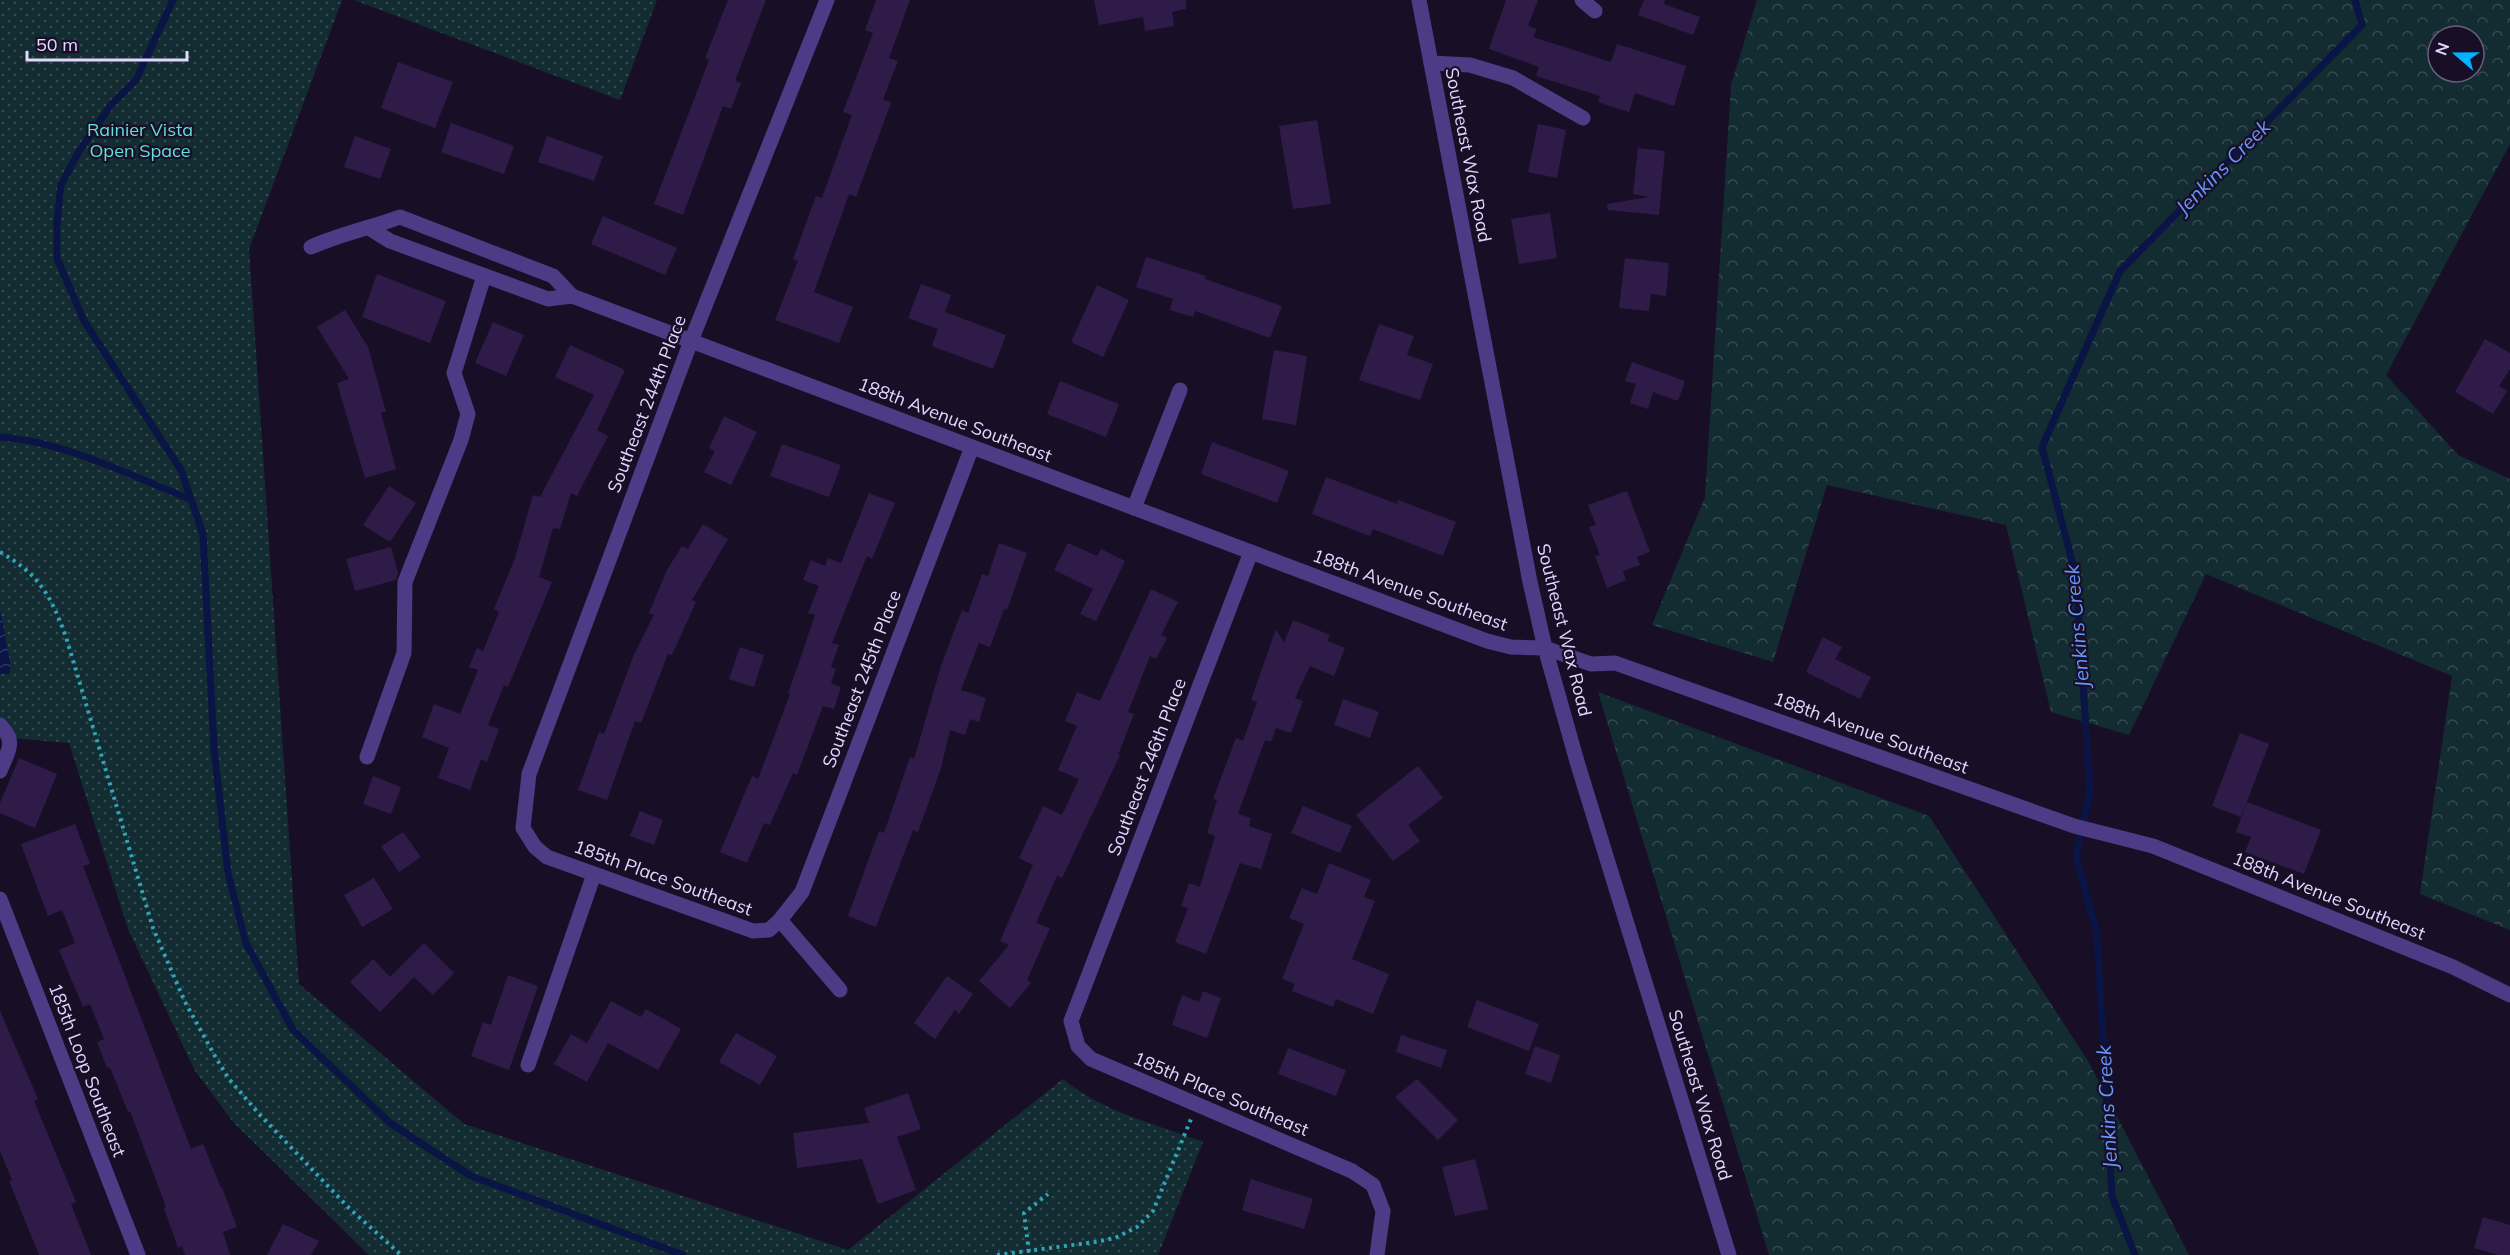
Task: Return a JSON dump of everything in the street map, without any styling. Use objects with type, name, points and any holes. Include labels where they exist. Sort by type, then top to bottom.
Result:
[{"type":"street","name":"Southeast 244th Place","points":[[523,828],[529,774],[691,341],[827,0]]},
{"type":"street","name":"Southeast Wax Road","points":[[1419,0],[1530,582],[1545,648],[1578,765],[1729,1255]]},
{"type":"street","points":[[1582,0],[1595,11]]},
{"type":"street","points":[[1431,63],[1470,65],[1513,78],[1584,118]]},
{"type":"street","name":"188th Avenue Southeast","points":[[311,247],[340,234],[369,228],[400,217],[553,276],[572,296]]},
{"type":"street","name":"188th Avenue Southeast","points":[[369,228],[390,241],[548,298],[572,296],[1487,641],[1511,647],[1545,648],[1591,664],[1615,663],[2074,826],[2153,846],[2453,967],[2510,994]]},
{"type":"street","points":[[367,757],[404,653],[405,582],[461,440],[468,414],[454,373],[484,276]]},
{"type":"street","points":[[1134,508],[1180,390]]},
{"type":"street","name":"Southeast 245th Place","points":[[780,920],[802,892],[972,447]]},
{"type":"street","name":"Southeast 246th Place","points":[[1080,996],[1251,552]]},
{"type":"street","points":[[0,725],[8,733],[11,742],[0,771]]},
{"type":"street","name":"185th Place Southeast","points":[[523,828],[535,847],[547,857],[753,931],[769,930],[780,920]]},
{"type":"street","points":[[528,1065],[594,874]]},
{"type":"street","name":"185th Loop Southeast","points":[[0,899],[138,1255]]},
{"type":"street","points":[[780,920],[840,990]]},
{"type":"street","name":"185th Place Southeast","points":[[1080,996],[1071,1021],[1077,1046],[1091,1059],[1352,1172],[1373,1185],[1383,1211],[1377,1255]]},
{"type":"path","points":[[0,552],[28,570],[51,599],[66,637],[153,928],[185,1002],[216,1058],[229,1079],[260,1115],[350,1208],[401,1255]]},
{"type":"path","points":[[997,1255],[1115,1238],[1137,1227],[1153,1210],[1197,1105]]},
{"type":"path","points":[[1029,1252],[1024,1213],[1048,1194]]},
{"type":"green space","name":"Rainier Vista Open Space","points":[[0,0],[342,0],[249,249],[299,984],[464,1124],[848,1250],[1063,1079],[1112,1109],[1203,1142],[1158,1255],[369,1255],[234,1123],[195,1071],[128,929],[69,743],[0,737]]},
{"type":"green space","points":[[354,0],[657,0],[620,100]]},
{"type":"green space","points":[[1757,0],[2510,0],[2510,144],[2386,375],[2458,455],[2510,479],[2510,930],[2420,894],[2452,676],[2206,574],[2129,735],[2051,712],[2006,525],[1827,485],[1773,662],[1652,625],[1705,497],[1731,85]]},
{"type":"green space","points":[[1598,692],[1929,816],[2088,1061],[2189,1255],[1769,1255]]},
{"type":"water","points":[[0,609],[11,667],[9,674],[0,674]]},
{"type":"building","points":[[728,0],[766,0],[735,81],[741,83],[731,109],[723,106],[683,215],[654,204],[709,60],[705,58]]},
{"type":"building","points":[[876,0],[910,0],[889,58],[898,61],[883,99],[891,103],[856,197],[849,194],[814,292],[853,307],[839,343],[775,320],[798,261],[793,259],[816,196],[822,198],[852,115],[843,112],[873,33],[865,30]]},
{"type":"building","points":[[1094,0],[1186,0],[1186,9],[1172,12],[1174,26],[1145,31],[1143,17],[1099,25]]},
{"type":"building","points":[[1506,0],[1538,0],[1528,26],[1537,29],[1533,37],[1611,62],[1617,44],[1686,66],[1674,106],[1635,93],[1629,112],[1598,102],[1600,96],[1536,76],[1539,67],[1489,49]]},
{"type":"building","points":[[1644,0],[1665,0],[1664,4],[1700,17],[1693,35],[1638,15]]},
{"type":"building","points":[[398,62],[453,82],[435,128],[381,108]]},
{"type":"building","points":[[1317,120],[1331,204],[1293,209],[1279,126]]},
{"type":"building","points":[[451,123],[514,146],[504,174],[441,152]]},
{"type":"building","points":[[1538,124],[1566,130],[1557,178],[1528,172]]},
{"type":"building","points":[[355,136],[391,149],[380,179],[344,167]]},
{"type":"building","points":[[547,136],[603,156],[594,181],[538,162]]},
{"type":"building","points":[[1638,148],[1665,151],[1659,215],[1608,210],[1607,204],[1649,197],[1633,194]]},
{"type":"building","points":[[1550,213],[1557,258],[1519,264],[1511,219]]},
{"type":"building","points":[[603,216],[677,248],[665,275],[591,244]]},
{"type":"building","points":[[1146,257],[1206,276],[1205,279],[1282,306],[1270,338],[1195,311],[1193,317],[1170,310],[1173,299],[1136,287]]},
{"type":"building","points":[[1625,258],[1669,263],[1666,296],[1651,294],[1649,311],[1619,308]]},
{"type":"building","points":[[377,274],[446,301],[430,343],[362,317]]},
{"type":"building","points":[[921,284],[951,295],[945,312],[1006,335],[993,369],[932,346],[938,329],[908,318]]},
{"type":"building","points":[[1097,285],[1129,300],[1103,357],[1071,342]]},
{"type":"building","points":[[345,310],[368,347],[386,412],[381,413],[396,469],[365,478],[337,383],[349,379],[317,327]]},
{"type":"building","points":[[493,322],[524,335],[506,376],[475,363]]},
{"type":"building","points":[[1379,324],[1414,336],[1407,355],[1433,364],[1420,400],[1359,380]]},
{"type":"building","points":[[2485,339],[2510,353],[2510,369],[2499,386],[2507,391],[2493,414],[2455,392]]},
{"type":"building","points":[[570,345],[625,370],[597,430],[608,436],[577,496],[571,493],[560,529],[553,528],[539,577],[552,582],[508,687],[504,685],[488,725],[499,729],[487,762],[481,759],[470,790],[438,778],[449,748],[422,737],[434,704],[460,714],[478,670],[469,667],[477,648],[483,651],[499,612],[494,609],[515,558],[533,495],[540,497],[594,395],[555,377]]},
{"type":"building","points":[[1274,350],[1307,356],[1296,425],[1262,419]]},
{"type":"building","points":[[1632,362],[1685,381],[1678,401],[1653,392],[1648,409],[1630,403],[1636,384],[1625,381]]},
{"type":"building","points":[[1060,381],[1119,404],[1106,437],[1047,414]]},
{"type":"building","points":[[724,416],[757,432],[731,485],[704,472],[715,451],[709,448]]},
{"type":"building","points":[[1212,442],[1289,471],[1277,503],[1201,474]]},
{"type":"building","points":[[782,444],[841,465],[829,497],[770,476]]},
{"type":"building","points":[[1326,477],[1397,504],[1398,500],[1456,522],[1443,556],[1373,529],[1370,536],[1312,514]]},
{"type":"building","points":[[389,486],[416,503],[390,542],[363,525]]},
{"type":"building","points":[[1627,491],[1650,552],[1637,557],[1640,565],[1623,571],[1626,580],[1607,588],[1595,556],[1600,555],[1589,527],[1596,525],[1588,505]]},
{"type":"building","points":[[869,493],[895,503],[872,559],[867,556],[832,643],[839,645],[831,667],[836,669],[831,683],[841,687],[834,709],[823,706],[797,775],[793,773],[770,825],[764,823],[747,863],[720,852],[752,776],[758,779],[790,694],[788,694],[815,615],[808,613],[819,586],[803,580],[811,560],[825,566],[828,558],[841,563]]},
{"type":"building","points":[[703,524],[728,539],[692,600],[696,602],[672,655],[668,654],[641,723],[635,721],[607,800],[578,790],[599,732],[604,734],[633,657],[654,615],[649,613],[667,570],[682,546],[688,549]]},
{"type":"building","points":[[999,543],[1027,553],[1007,610],[1004,609],[990,647],[979,643],[961,690],[986,698],[979,722],[970,719],[965,735],[950,730],[941,768],[918,832],[913,830],[876,927],[848,916],[879,831],[884,833],[910,757],[914,759],[941,666],[962,610],[968,613],[982,574],[988,576]]},
{"type":"building","points":[[1068,543],[1097,556],[1101,549],[1125,561],[1096,621],[1080,614],[1093,589],[1054,570]]},
{"type":"building","points":[[391,547],[398,573],[396,580],[355,591],[346,559]]},
{"type":"building","points":[[1151,589],[1178,602],[1161,635],[1167,638],[1156,659],[1150,656],[1128,712],[1134,714],[1118,755],[1120,755],[1062,878],[1057,876],[1036,923],[1050,928],[1027,980],[1031,983],[1010,1008],[979,981],[1009,945],[1000,941],[1033,865],[1019,858],[1043,806],[1062,815],[1079,779],[1058,770],[1077,726],[1065,721],[1077,692],[1100,701]]},
{"type":"building","points":[[1293,620],[1330,635],[1327,641],[1345,648],[1334,676],[1310,666],[1295,698],[1303,701],[1291,733],[1276,728],[1271,742],[1265,740],[1238,814],[1251,818],[1249,826],[1272,834],[1261,869],[1240,863],[1206,954],[1175,942],[1188,908],[1181,906],[1189,883],[1200,887],[1215,836],[1207,833],[1217,800],[1213,799],[1236,738],[1243,741],[1257,702],[1251,700],[1276,629],[1284,643]]},
{"type":"building","points":[[1823,637],[1842,647],[1835,659],[1871,677],[1860,699],[1806,672]]},
{"type":"building","points":[[740,647],[764,655],[754,687],[729,679]]},
{"type":"building","points":[[1343,699],[1379,712],[1370,738],[1334,725]]},
{"type":"building","points":[[2240,733],[2269,744],[2241,817],[2212,806]]},
{"type":"building","points":[[19,758],[57,774],[35,828],[0,813],[0,803]]},
{"type":"building","points":[[1418,766],[1443,798],[1408,825],[1420,841],[1393,861],[1356,815]]},
{"type":"building","points":[[373,776],[401,787],[391,814],[363,804]]},
{"type":"building","points":[[2247,802],[2321,830],[2304,874],[2245,852],[2251,837],[2236,832]]},
{"type":"building","points":[[1303,806],[1352,826],[1340,853],[1291,833]]},
{"type":"building","points":[[640,811],[663,820],[654,845],[630,836]]},
{"type":"building","points":[[75,824],[90,864],[83,866],[191,1149],[203,1144],[237,1227],[223,1232],[230,1255],[185,1255],[182,1246],[178,1248],[164,1208],[166,1207],[130,1111],[128,1112],[97,1042],[104,1039],[90,1004],[83,1007],[59,950],[75,943],[62,910],[48,916],[21,844]]},
{"type":"building","points":[[403,832],[421,857],[399,872],[381,846]]},
{"type":"building","points":[[1329,863],[1371,880],[1364,897],[1375,901],[1352,959],[1389,974],[1373,1014],[1336,999],[1333,1007],[1292,991],[1295,984],[1282,979],[1304,924],[1289,918],[1302,888],[1317,894]]},
{"type":"building","points":[[374,878],[393,909],[362,927],[344,895]]},
{"type":"building","points":[[424,943],[454,973],[433,995],[414,977],[380,1012],[350,982],[373,959],[390,977]]},
{"type":"building","points":[[508,975],[538,986],[509,1070],[471,1056],[483,1022],[491,1025]]},
{"type":"building","points":[[947,976],[973,994],[959,1014],[955,1010],[935,1039],[914,1023]]},
{"type":"building","points":[[1203,991],[1221,998],[1207,1038],[1172,1025],[1182,995],[1199,1002]]},
{"type":"building","points":[[1477,1000],[1539,1024],[1529,1051],[1467,1027]]},
{"type":"building","points":[[611,1001],[641,1017],[646,1009],[681,1029],[658,1070],[608,1043],[587,1082],[554,1064],[571,1034],[587,1043]]},
{"type":"building","points":[[0,1011],[38,1099],[34,1101],[76,1202],[71,1204],[91,1255],[39,1255],[9,1181],[12,1180],[0,1151]]},
{"type":"building","points":[[736,1033],[777,1056],[760,1085],[719,1062]]},
{"type":"building","points":[[1401,1035],[1447,1050],[1441,1068],[1396,1052]]},
{"type":"building","points":[[1535,1046],[1560,1055],[1551,1083],[1525,1074]]},
{"type":"building","points":[[1288,1048],[1346,1070],[1336,1096],[1278,1074]]},
{"type":"building","points":[[1417,1079],[1458,1120],[1438,1140],[1395,1097]]},
{"type":"building","points":[[908,1093],[921,1129],[897,1137],[916,1190],[878,1204],[862,1159],[797,1168],[793,1133],[869,1123],[864,1108]]},
{"type":"building","points":[[1475,1159],[1488,1209],[1455,1216],[1442,1167]]},
{"type":"building","points":[[1251,1179],[1313,1199],[1304,1229],[1242,1210]]},
{"type":"building","points":[[2483,1217],[2510,1225],[2510,1255],[2498,1255],[2474,1248]]},
{"type":"building","points":[[283,1224],[319,1241],[311,1255],[267,1255]]},
{"type":"waterway","points":[[173,0],[136,80],[110,106],[78,153],[61,185],[57,222],[57,258],[84,321],[181,470],[203,534],[214,749],[228,873],[246,943],[293,1030],[390,1123],[471,1176],[683,1255]]},
{"type":"waterway","name":"Jenkins Creek","points":[[2135,1255],[2112,1196],[2097,934],[2076,856],[2090,791],[2076,576],[2042,447],[2120,271],[2362,25],[2355,0]]},
{"type":"waterway","points":[[0,437],[48,445],[98,461],[192,500]]}]
